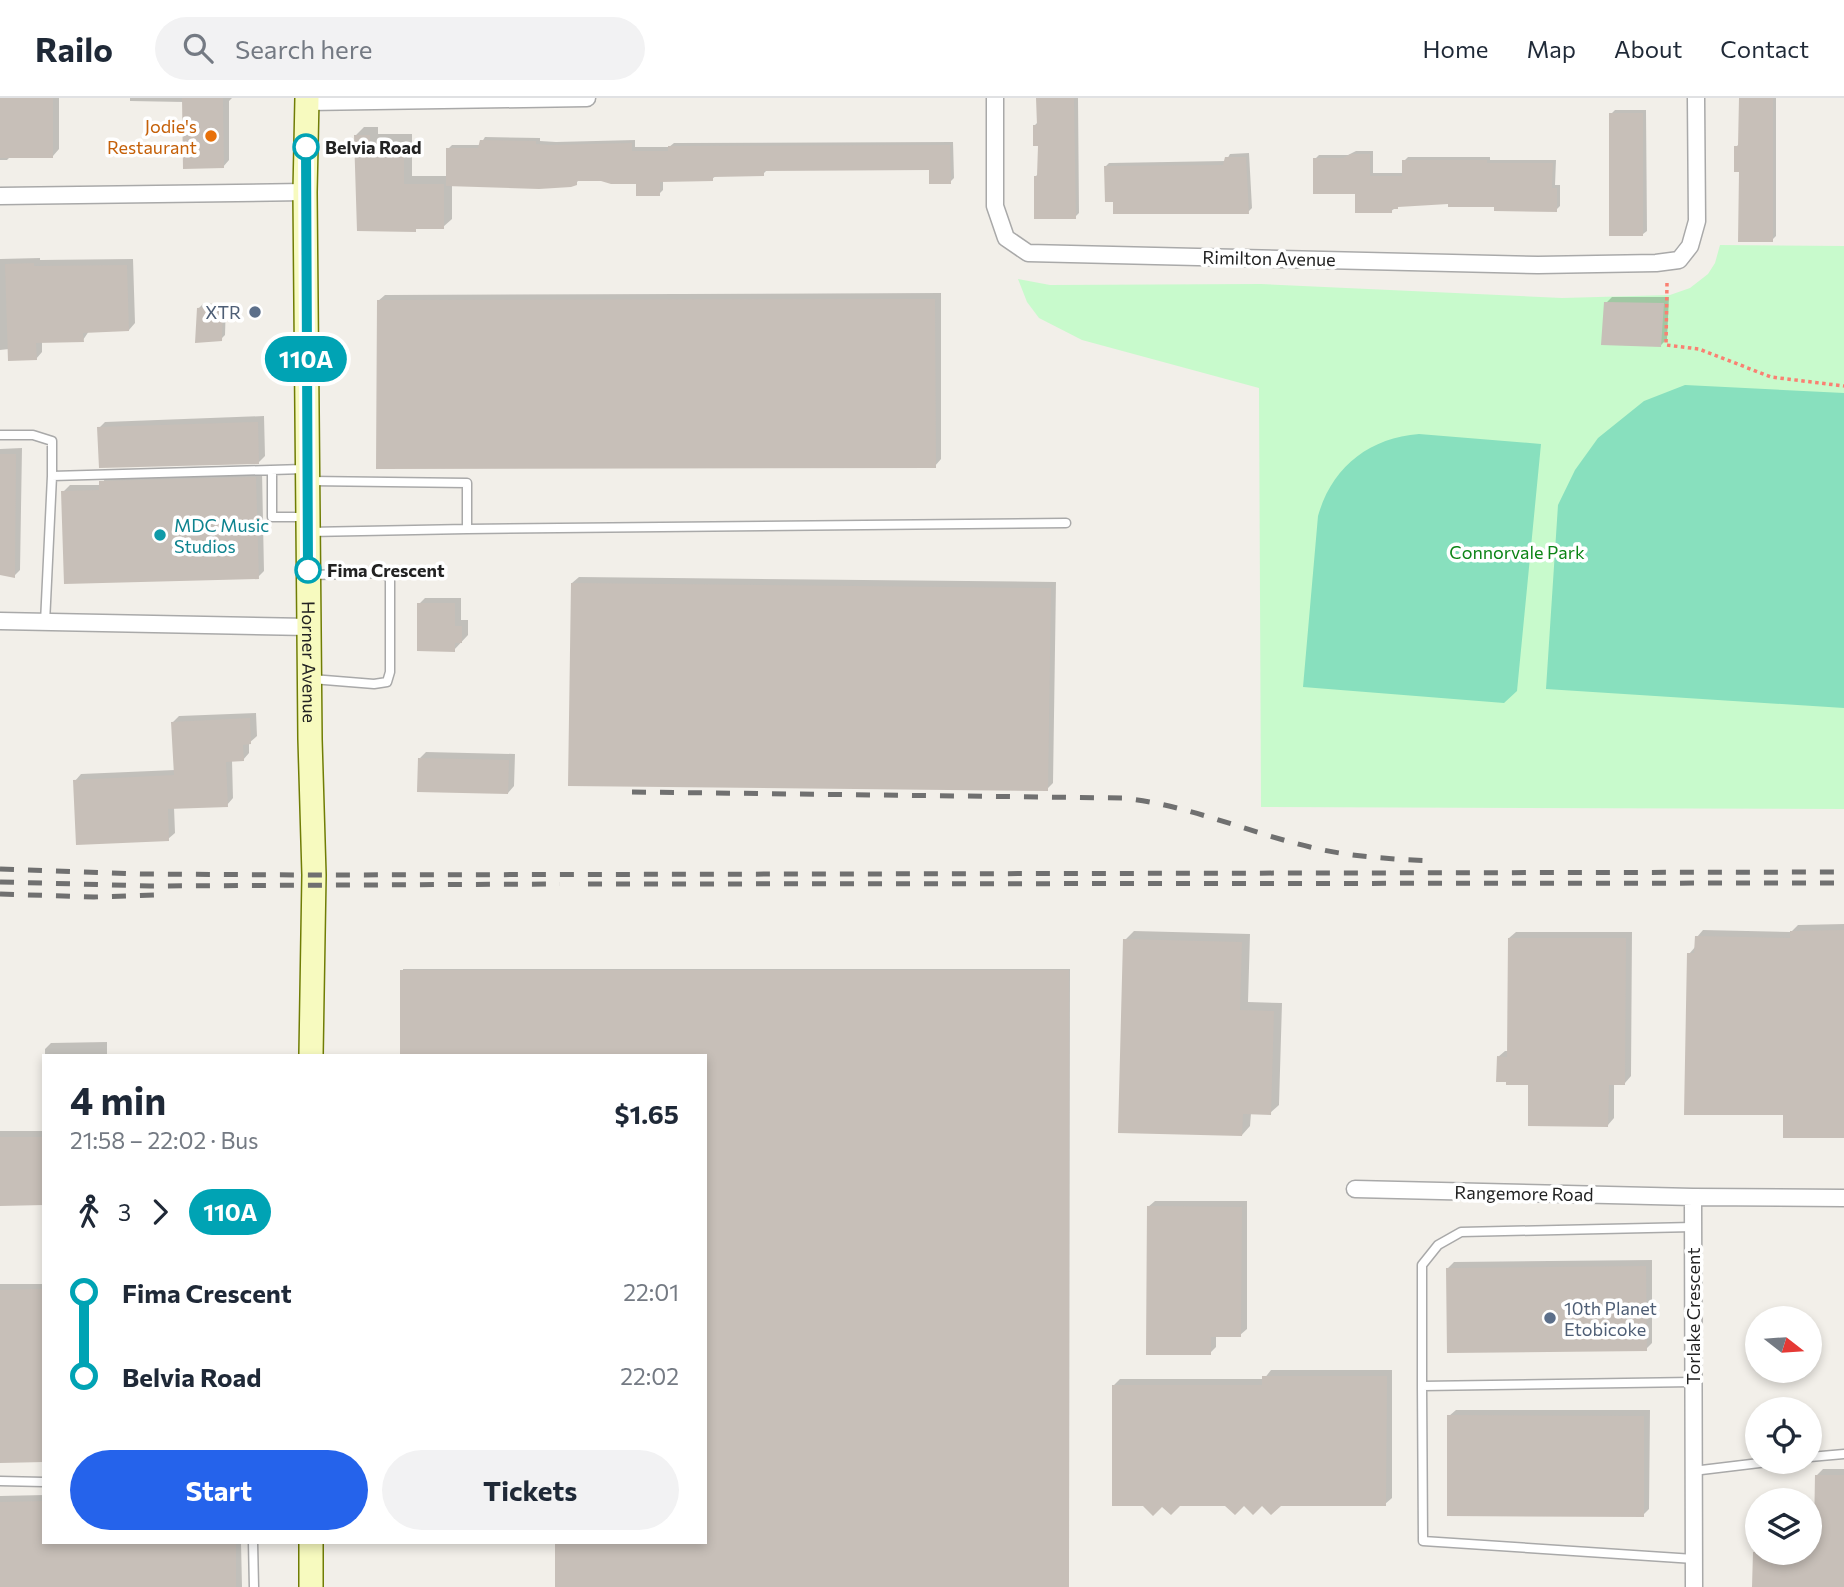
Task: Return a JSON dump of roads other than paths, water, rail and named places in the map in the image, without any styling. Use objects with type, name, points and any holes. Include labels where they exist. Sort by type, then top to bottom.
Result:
[{"type":"main road","name":"Horner Avenue","points":[[307,100],[307,475],[314,875],[311,1054]]},
{"type":"main road","points":[[311,1544],[311,1587]]},
{"type":"street","points":[[307,100],[587,98]]},
{"type":"street","name":"Rimilton Avenue","points":[[995,98],[995,206],[1006,238],[1028,253],[1538,265],[1656,263],[1679,260],[1690,246],[1697,222],[1696,98]]},
{"type":"street","points":[[0,197],[305,192]]},
{"type":"street","points":[[0,621],[309,627]]},
{"type":"street","name":"Rangemore Road","points":[[1354,1189],[1692,1197]]},
{"type":"street","points":[[1692,1197],[1844,1198]]},
{"type":"street","name":"Torlake Crescent","points":[[1692,1197],[1694,1587]]},
{"type":"lane","points":[[0,435],[33,435],[52,441],[45,623]]},
{"type":"lane","points":[[272,470],[272,517],[308,525],[467,529],[1066,523]]},
{"type":"lane","points":[[52,475],[272,470],[307,475],[467,483],[467,529]]},
{"type":"lane","points":[[308,575],[384,573],[390,579],[390,672],[387,682],[374,684],[309,679]]},
{"type":"lane","points":[[1693,1227],[1461,1233],[1438,1245],[1422,1265],[1422,1386],[1423,1541],[1694,1559]]},
{"type":"lane","points":[[1422,1386],[1693,1382]]},
{"type":"lane","points":[[1822,1456],[1844,1454]]},
{"type":"lane","points":[[1693,1471],[1745,1465]]},
{"type":"lane","points":[[0,1482],[42,1482]]},
{"type":"lane","points":[[253,1544],[254,1587]]},
{"type":"railway","points":[[632,792],[1123,798],[1171,806],[1325,850],[1371,857],[1433,861]]},
{"type":"railway","points":[[0,869],[142,874],[314,875],[1844,872]]},
{"type":"railway","points":[[0,882],[150,886],[560,884]]},
{"type":"railway","points":[[588,884],[1844,883]]},
{"type":"railway","points":[[0,894],[94,897],[157,895]]},
{"type":"place","name":"Jodie's Restaurant","points":[[211,136]]},
{"type":"place","name":"Belvia Road","points":[[306,147]]},
{"type":"place","name":"XTR","points":[[255,312]]},
{"type":"place","name":"MDC Music Studios","points":[[160,535]]},
{"type":"place","name":"Fima Crescent","points":[[308,570]]},
{"type":"place","name":"10th Planet Etobicoke","points":[[1550,1318]]},
{"type":"park label","name":"Connorvale Park","points":[[1517,552]]}]
